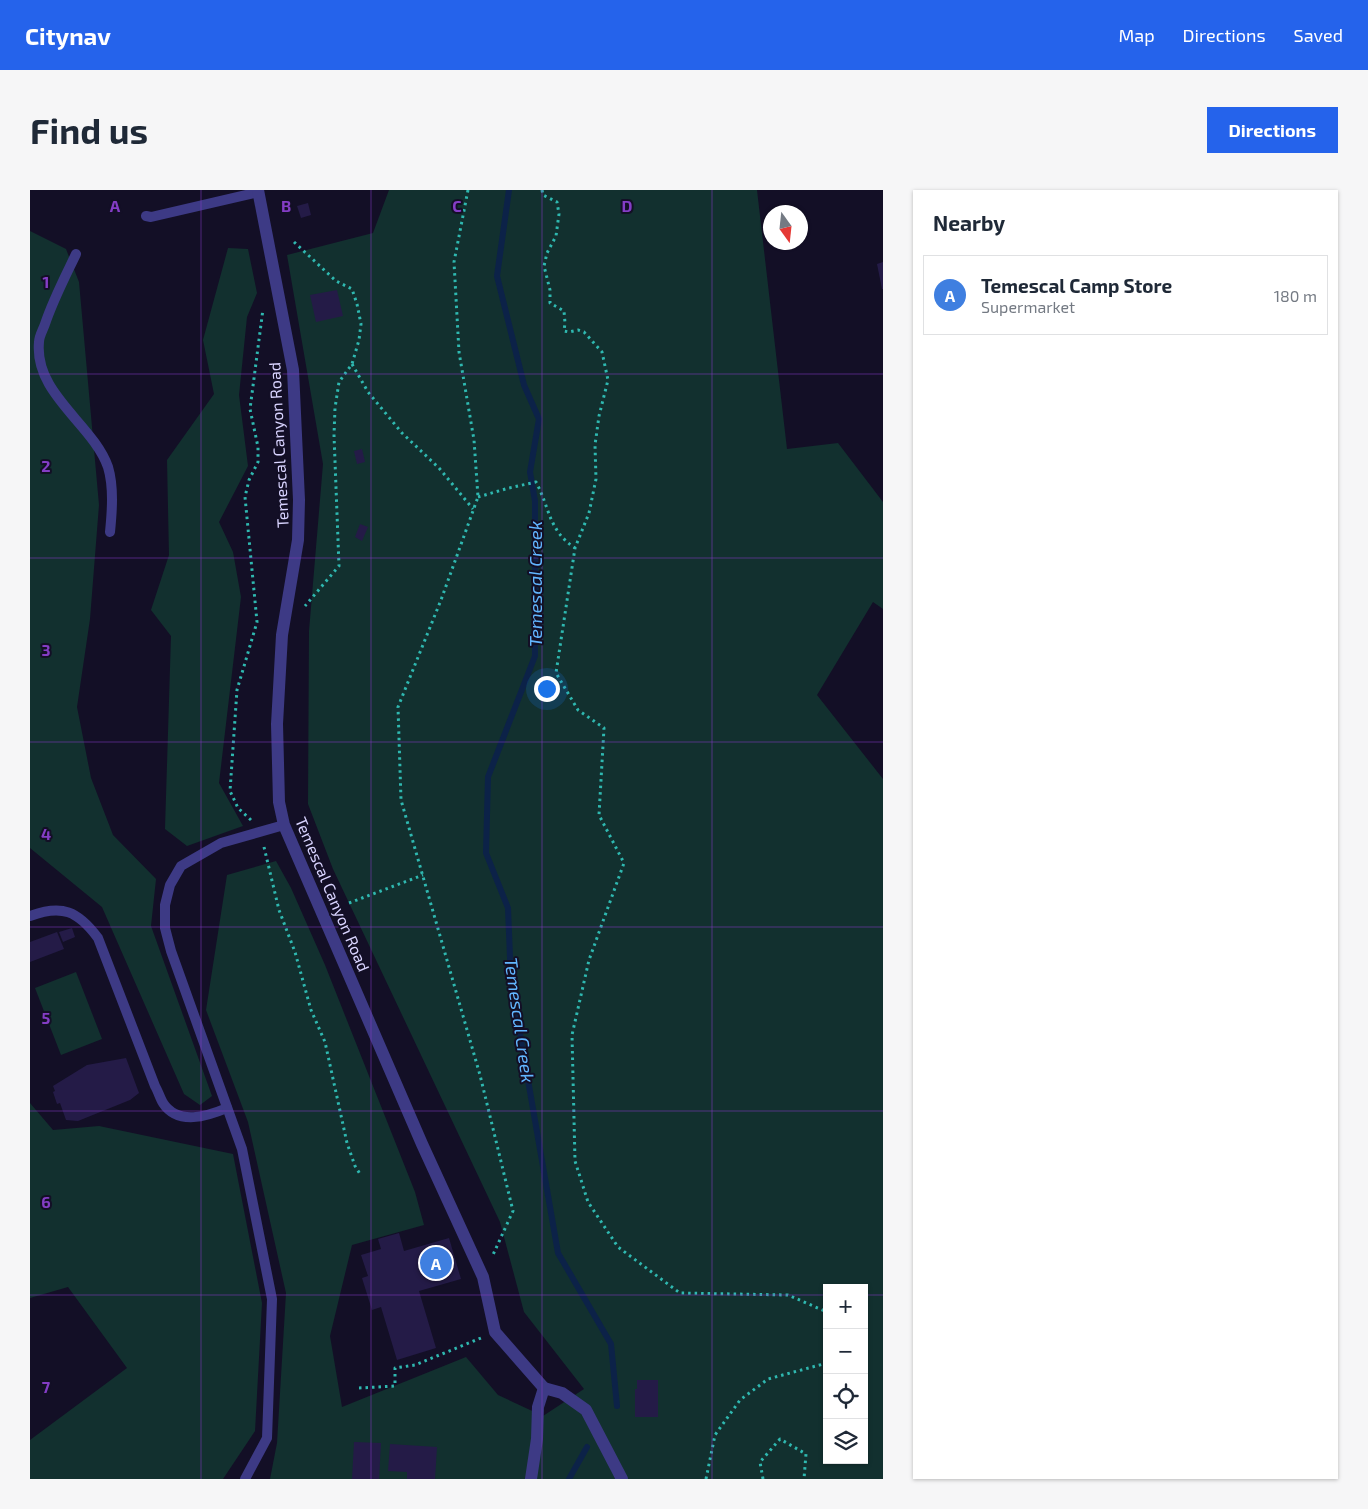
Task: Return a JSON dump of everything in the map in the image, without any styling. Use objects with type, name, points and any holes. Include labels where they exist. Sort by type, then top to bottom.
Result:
[{"type":"street","name":"Temescal Canyon Road","points":[[259,191],[293,370],[299,500],[298,540],[282,635],[277,724],[279,802],[284,825],[422,1144],[482,1277],[494,1332],[544,1388],[562,1393],[586,1410],[622,1479]]},
{"type":"street","points":[[531,1479],[537,1439],[538,1407],[544,1388]]},
{"type":"lane","points":[[146,216],[151,217],[259,191]]},
{"type":"lane","points":[[76,254],[49,313],[39,341],[39,358],[50,383],[68,412],[97,445],[108,468],[113,507],[110,532]]},
{"type":"lane","points":[[246,1479],[267,1438],[272,1300],[242,1149],[171,951],[165,928],[165,905],[170,885],[180,866],[221,843],[284,825]]},
{"type":"lane","points":[[30,916],[40,912],[61,909],[77,915],[88,924],[98,938],[164,1105],[178,1116],[195,1118],[227,1108]]},
{"type":"path","points":[[468,190],[454,262],[459,352],[474,440],[478,497],[441,600],[398,708],[401,800],[480,1075],[513,1212],[482,1277]]},
{"type":"path","points":[[542,190],[543,195],[557,202],[559,214],[556,236],[547,253],[544,266],[550,290],[550,302],[564,311],[564,331],[578,330],[584,332],[602,352],[608,380],[599,416],[595,445],[596,478],[589,513],[575,548],[556,673],[578,710],[604,728],[599,815],[624,863],[589,960],[572,1034],[575,1161],[588,1202],[618,1247],[680,1293],[788,1295],[823,1310]]},
{"type":"path","points":[[294,242],[336,281],[352,288],[360,324],[359,340],[352,364],[339,382],[335,408],[334,435],[339,566],[304,606]]},
{"type":"path","points":[[253,822],[238,808],[230,791],[237,690],[257,622],[245,497],[249,480],[258,462],[258,447],[250,409],[263,305]]},
{"type":"path","points":[[352,364],[368,392],[402,433],[439,468],[473,509]]},
{"type":"path","points":[[478,497],[536,482],[544,496],[556,532],[565,542],[575,548]]},
{"type":"path","points":[[263,844],[279,910],[295,952],[305,992],[325,1042],[347,1143],[355,1166],[360,1174]]},
{"type":"path","points":[[349,903],[423,875]]},
{"type":"path","points":[[360,1388],[395,1386],[395,1368],[415,1365],[494,1332]]},
{"type":"path","points":[[706,1479],[715,1435],[740,1400],[768,1379],[823,1364]]},
{"type":"path","points":[[763,1479],[760,1462],[780,1440],[806,1454],[804,1479]]},
{"type":"green space","points":[[389,190],[757,190],[787,449],[838,443],[883,502],[883,609],[873,602],[817,695],[883,779],[883,1479],[270,1479],[277,1443],[286,1293],[248,1122],[206,1010],[227,875],[276,861],[291,888],[325,965],[415,1192],[424,1225],[352,1245],[330,1336],[342,1407],[466,1357],[498,1395],[543,1416],[584,1389],[524,1312],[500,1222],[333,869],[308,804],[309,631],[323,464],[287,255],[373,233]]},
{"type":"green space","points":[[30,231],[66,249],[79,282],[99,505],[90,619],[77,707],[91,778],[113,835],[156,879],[151,926],[212,1096],[200,1105],[184,1094],[102,907],[30,848]]},
{"type":"green space","points":[[228,248],[248,249],[257,293],[247,317],[239,395],[248,466],[219,522],[233,552],[241,597],[219,783],[243,826],[187,846],[165,829],[171,636],[151,610],[169,555],[167,460],[214,394],[203,340]]},
{"type":"green space","points":[[76,972],[102,1039],[61,1055],[35,988]]},
{"type":"green space","points":[[30,1103],[53,1130],[99,1126],[233,1154],[262,1303],[255,1431],[223,1479],[30,1479],[30,1440],[127,1368],[68,1287],[30,1298]]},
{"type":"building","points":[[308,203],[311,215],[301,218],[297,206]]},
{"type":"building","points":[[883,262],[883,289],[882,289],[877,264]]},
{"type":"building","points":[[337,290],[343,316],[316,322],[310,295]]},
{"type":"building","points":[[362,449],[365,462],[357,464],[354,451]]},
{"type":"building","points":[[360,524],[368,527],[362,541],[355,537]]},
{"type":"building","points":[[72,928],[75,937],[63,942],[59,932]]},
{"type":"building","points":[[57,932],[64,949],[30,962],[30,942]]},
{"type":"building","points":[[126,1058],[139,1093],[130,1100],[78,1121],[66,1120],[60,1103],[57,1104],[53,1086],[87,1065]]},
{"type":"building","points":[[399,1233],[404,1251],[449,1238],[461,1279],[419,1291],[436,1348],[397,1360],[381,1307],[372,1310],[362,1278],[368,1276],[361,1255],[381,1249],[378,1239]]},
{"type":"building","points":[[637,1380],[658,1380],[658,1417],[635,1417],[635,1389],[637,1389]]},
{"type":"building","points":[[354,1442],[381,1443],[379,1479],[352,1479]]},
{"type":"building","points":[[390,1444],[437,1447],[435,1479],[407,1479],[407,1472],[388,1471]]},
{"type":"waterway","name":"Temescal Creek","points":[[509,190],[497,276],[524,385],[539,419],[530,472],[535,501],[535,656],[488,777],[486,853],[508,908],[511,982],[558,1253],[611,1344],[617,1406]]},
{"type":"waterway","name":"Temescal Creek","points":[[569,1479],[587,1447]]},
{"type":"place","name":"Temescal Camp Store","points":[[436,1263]]}]
